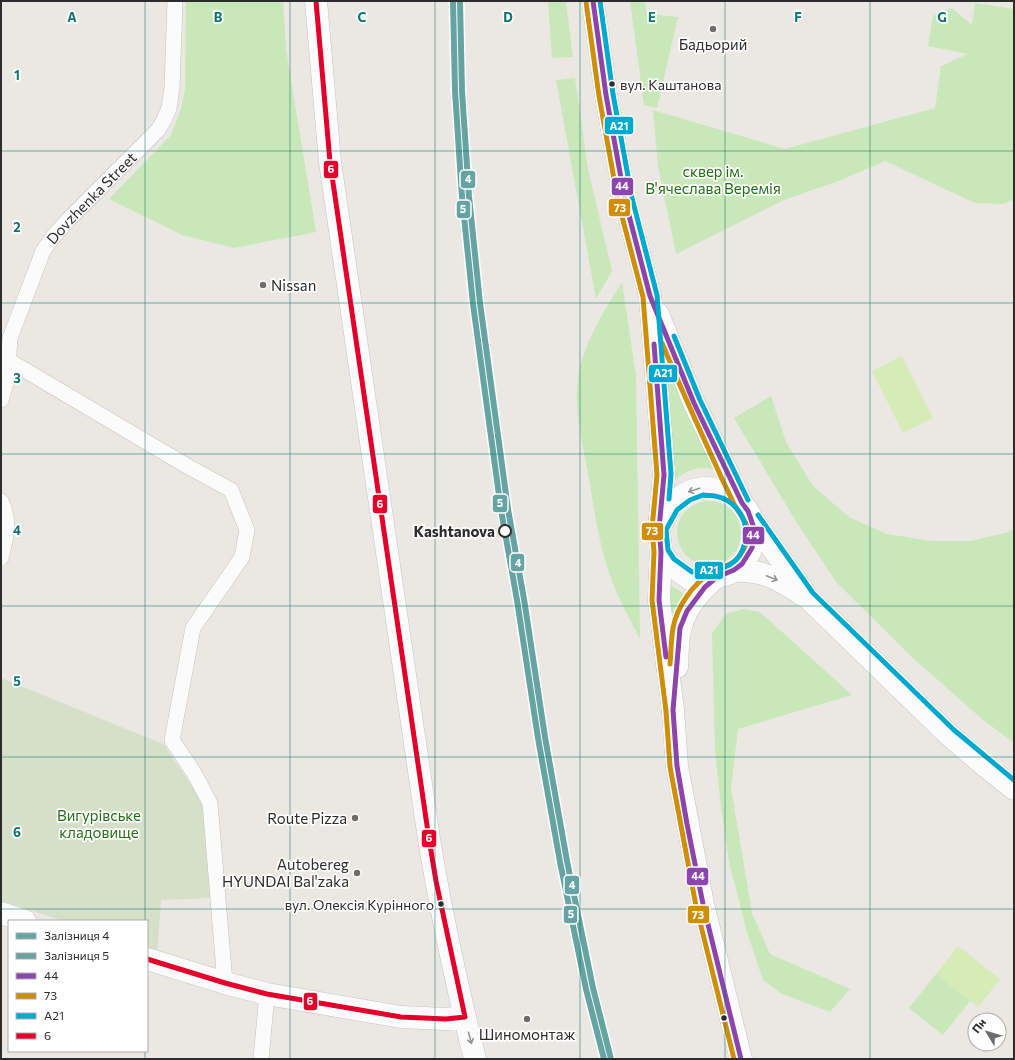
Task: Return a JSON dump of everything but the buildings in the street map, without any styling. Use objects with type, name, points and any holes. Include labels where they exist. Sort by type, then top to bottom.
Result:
[{"type":"street","name":"Dovzhenka Street","points":[[1,400],[5,388],[5,358],[10,338],[43,251],[52,238],[69,220],[158,130],[164,120],[169,108],[172,88],[175,1]]},
{"type":"street","points":[[316,1],[330,162],[430,846],[465,1017],[476,1059]]},
{"type":"street","points":[[593,1],[606,95],[625,200],[650,296],[694,403],[747,511],[754,533],[752,548],[742,564],[705,587],[686,611],[680,628],[673,710]]},
{"type":"street","points":[[650,296],[664,475],[659,529],[661,552],[659,600],[673,710],[677,766],[703,904],[741,1059]]},
{"type":"street","points":[[5,358],[180,462],[231,490],[247,530],[242,557],[193,628],[172,740],[194,773],[210,803],[225,983]]},
{"type":"street","points":[[659,529],[672,506],[685,494],[696,488],[716,489],[734,496],[747,511],[808,598],[948,735],[1014,789]]},
{"type":"street","points":[[1,501],[7,515],[8,524],[6,540],[1,558]]},
{"type":"street","points":[[661,552],[669,564],[690,579],[754,572],[768,576],[788,585],[808,598]]},
{"type":"street","points":[[1,913],[22,920]]},
{"type":"street","points":[[148,959],[225,983],[268,994],[402,1016],[446,1019],[465,1017]]},
{"type":"street","points":[[261,1059],[268,994]]},
{"type":"green space","points":[[186,1],[283,1],[286,49],[316,232],[234,248],[182,235],[109,199],[171,135],[181,109],[185,89]]},
{"type":"green space","points":[[548,1],[566,1],[573,57],[552,58]]},
{"type":"green space","points":[[630,1],[645,1],[647,14],[678,17],[657,108],[644,105]]},
{"type":"green space","name":"сквер ім. В'ячеслава Веремія","points":[[975,3],[1014,9],[1014,199],[1003,204],[975,203],[885,161],[841,180],[784,200],[676,254],[658,166],[653,110],[785,149],[935,108],[941,66],[968,54],[928,46],[933,16],[952,8],[972,25]]},
{"type":"green space","points":[[575,78],[588,169],[612,271],[596,299],[556,80]]},
{"type":"green space","points":[[622,282],[636,376],[640,639],[616,590],[601,546],[577,410],[578,378],[584,353],[595,328]]},
{"type":"green space","points":[[902,356],[933,418],[903,433],[872,371]]},
{"type":"green space","points":[[665,361],[717,470],[697,468],[687,472],[671,483]]},
{"type":"green space","points":[[771,396],[786,442],[813,486],[849,517],[887,534],[932,541],[970,541],[1009,532],[1014,529],[1014,743],[982,719],[913,658],[837,583],[797,523],[734,418]]},
{"type":"green space","points":[[703,501],[715,501],[732,510],[739,521],[741,533],[739,545],[732,556],[715,565],[703,565],[691,560],[682,551],[677,539],[677,527],[682,515],[691,506]]},
{"type":"green space","points":[[664,581],[686,595],[673,625]]},
{"type":"green space","points":[[743,609],[760,612],[852,695],[738,729],[731,788],[752,913],[770,954],[850,989],[830,1012],[782,994],[763,980],[747,932],[729,862],[715,750],[712,633],[726,614]]},
{"type":"green space","name":"Вигурівське кладовище","points":[[1,678],[163,744],[205,805],[213,898],[161,900],[157,955],[148,952],[148,920],[61,920],[1,901]]},
{"type":"green space","points":[[958,946],[1000,979],[978,1007],[936,974]]},
{"type":"green space","points":[[936,974],[970,1001],[943,1035],[909,1008]]},
{"type":"rail line","name":"5","points":[[453,1],[455,91],[462,197],[473,304],[501,510],[560,862],[586,989],[604,1059]]},
{"type":"rail line","name":"4","points":[[460,1],[462,91],[469,196],[480,303],[508,509],[567,861],[593,988],[611,1059]]},
{"type":"transit line","name":"6","points":[[148,959],[267,994],[401,1017],[446,1019],[465,1017],[436,881],[429,839],[330,162],[316,1]]},
{"type":"transit line","name":"44","points":[[593,1],[606,95],[625,200],[650,296],[694,403],[742,503],[748,511],[754,528],[752,548],[742,564],[734,570],[717,577],[705,587],[687,611],[680,628],[673,710],[677,766],[687,824],[703,904],[741,1059]]},
{"type":"transit line","name":"А21","points":[[600,1],[613,94],[632,198],[657,295],[671,474],[669,499]]},
{"type":"transit line","name":"73","points":[[586,2],[599,96],[618,201],[643,297],[657,475],[652,529],[654,552],[652,600],[666,711],[670,767],[696,906],[734,1059]]},
{"type":"transit line","name":"А21","points":[[674,336],[700,400],[748,500]]},
{"type":"transit line","name":"73","points":[[662,343],[715,464],[735,506],[745,521],[748,531],[745,545],[737,559],[731,564],[716,570],[705,577],[692,589],[682,604],[673,628],[670,664]]},
{"type":"transit line","name":"44","points":[[654,344],[664,475],[659,529],[661,552],[659,600],[666,657]]},
{"type":"transit line","name":"А21","points":[[703,495],[723,498],[735,507],[743,519],[746,534],[745,542],[743,549],[736,560],[726,567],[717,570],[692,572],[674,559],[668,550],[666,530],[677,510],[690,500],[703,495]]},
{"type":"transit line","name":"А21","points":[[758,515],[813,593],[954,730],[1014,780]]},
{"type":"place","name":"Бадьорий","points":[[713,29]]},
{"type":"place","name":"вул. Каштанова","points":[[612,84]]},
{"type":"place","name":"Nissan","points":[[263,285]]},
{"type":"place","name":"Kashtanova","points":[[505,531]]},
{"type":"place","name":"Route Pizza","points":[[355,818]]},
{"type":"place","name":"Autobereg HYUNDAI Bal'zaka","points":[[357,873]]},
{"type":"place","name":"вул. Олексія Курінного","points":[[441,904]]},
{"type":"place","name":"Шиномонтаж","points":[[527,1019]]}]
